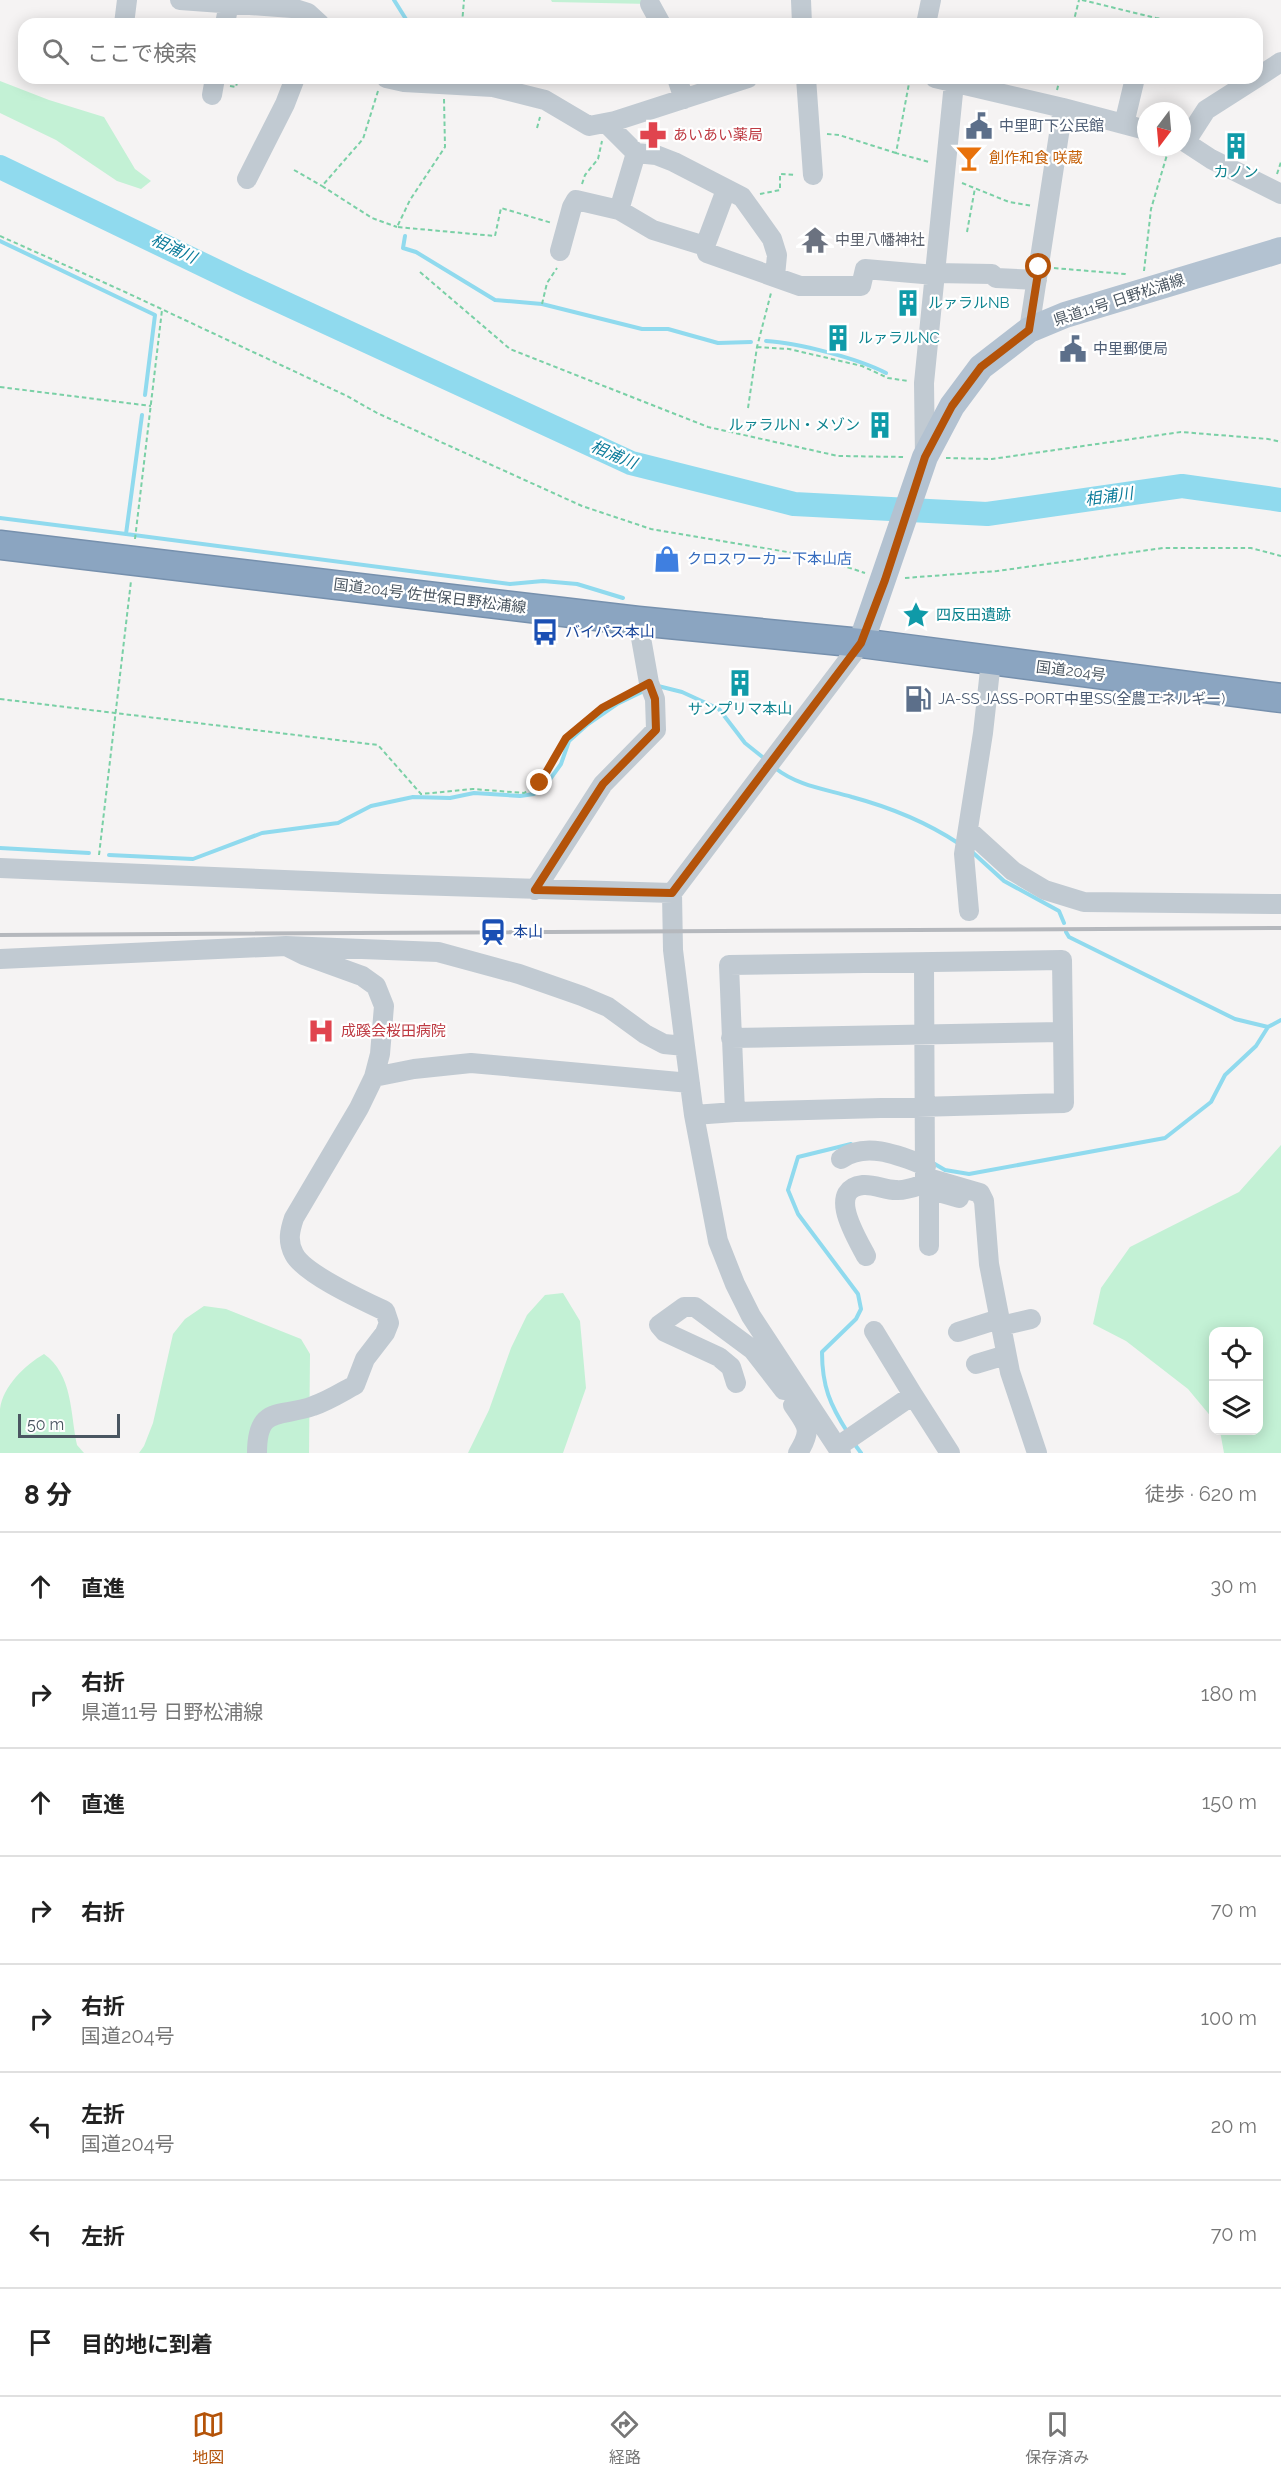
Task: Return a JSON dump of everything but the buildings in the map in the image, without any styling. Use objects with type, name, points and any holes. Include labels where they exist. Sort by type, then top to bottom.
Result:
[{"type":"highway","name":"国道204号 佐世保日野松浦線","points":[[0,545],[134,552],[638,621],[861,643]]},
{"type":"highway","name":"国道204号","points":[[861,643],[1281,698]]},
{"type":"main road","name":"県道11号 日野松浦線","points":[[861,643],[885,580],[925,457],[952,406],[981,367],[1029,330],[1065,315],[1281,250]]},
{"type":"street","points":[[125,18],[127,0]]},
{"type":"street","points":[[180,0],[291,4],[308,12],[313,18]]},
{"type":"street","points":[[801,0],[802,18]]},
{"type":"street","points":[[927,18],[931,0]]},
{"type":"street","points":[[226,18],[229,3]]},
{"type":"street","points":[[650,4],[658,18]]},
{"type":"street","points":[[1263,74],[1281,62]]},
{"type":"street","points":[[247,179],[293,84]]},
{"type":"street","points":[[413,84],[493,87],[545,100],[589,126],[606,123],[730,84]]},
{"type":"street","points":[[679,84],[684,99]]},
{"type":"street","points":[[807,84],[812,133],[813,175]]},
{"type":"street","points":[[925,457],[924,383],[945,172],[945,84]]},
{"type":"street","points":[[958,84],[1137,128]]},
{"type":"street","points":[[1124,124],[1134,84]]},
{"type":"street","points":[[1191,128],[1206,110],[1247,84]]},
{"type":"street","points":[[1029,330],[1063,108]]},
{"type":"street","points":[[606,123],[636,153],[656,155],[674,162],[734,194],[772,238],[777,255],[775,276]]},
{"type":"street","points":[[1191,149],[1281,194]]},
{"type":"street","points":[[619,210],[636,153]]},
{"type":"street","points":[[734,194],[705,246],[707,253],[800,286],[861,286],[865,269],[935,274],[992,274],[996,278],[1038,274]]},
{"type":"street","points":[[560,251],[576,200],[619,210],[653,230],[705,246]]},
{"type":"street","points":[[535,890],[603,784],[656,730],[652,691],[638,621]]},
{"type":"street","points":[[798,1453],[808,1437],[807,1426],[789,1386],[735,1284],[718,1240],[694,1115],[674,950],[672,893],[861,643]]},
{"type":"street","points":[[969,911],[964,854],[991,661]]},
{"type":"street","points":[[969,831],[1013,871],[1045,890],[1084,902],[1281,904]]},
{"type":"street","points":[[0,867],[97,873],[535,890],[672,893]]},
{"type":"street","points":[[0,959],[286,946],[438,951],[519,974],[582,996],[608,1007],[645,1034],[664,1044],[685,1046]]},
{"type":"street","points":[[257,1453],[257,1439],[262,1423],[277,1413],[312,1407],[356,1385],[365,1359],[385,1333],[389,1323],[385,1311],[354,1297],[319,1276],[294,1255],[289,1234],[294,1218],[359,1108],[374,1077],[380,1054],[384,1006],[376,986],[355,973],[304,955],[286,946]]},
{"type":"street","points":[[694,1115],[1064,1103],[1062,960],[729,965],[735,1112]]},
{"type":"street","points":[[866,1256],[851,1229],[845,1212],[845,1201],[852,1190],[863,1185],[898,1191],[924,1184],[926,1035],[924,963]]},
{"type":"street","points":[[731,1038],[1063,1032]]},
{"type":"street","points":[[374,1077],[414,1069],[471,1064],[690,1083]]},
{"type":"street","points":[[841,1159],[852,1151],[873,1150],[898,1155],[926,1165],[980,1193],[983,1198],[989,1264],[1006,1355],[1037,1453]]},
{"type":"street","points":[[930,1246],[929,1197],[938,1192],[968,1200],[983,1198]]},
{"type":"street","points":[[736,1383],[731,1367],[719,1357],[665,1332],[659,1325],[684,1307],[695,1307],[753,1350],[845,1444],[914,1395]]},
{"type":"street","points":[[958,1332],[1000,1322],[1030,1319]]},
{"type":"street","points":[[874,1331],[950,1453]]},
{"type":"street","points":[[976,1364],[1006,1355]]},
{"type":"path","points":[[462,18],[464,0]]},
{"type":"path","points":[[1075,18],[1080,0],[1156,18]]},
{"type":"path","points":[[322,186],[363,139],[382,84]]},
{"type":"path","points":[[896,153],[909,84]]},
{"type":"path","points":[[398,227],[410,200],[445,147],[444,85]]},
{"type":"path","points":[[576,200],[585,175],[598,159],[606,123]]},
{"type":"path","points":[[812,133],[839,135],[896,153],[945,172],[1009,202],[1048,208]]},
{"type":"path","points":[[1142,292],[1151,209],[1173,156]]},
{"type":"path","points":[[294,170],[372,218],[398,227],[495,236],[501,208],[566,227]]},
{"type":"path","points":[[734,194],[780,190],[780,174],[813,175]]},
{"type":"path","points":[[968,232],[975,188]]},
{"type":"path","points":[[0,236],[346,396],[377,413],[582,506],[651,529],[817,557],[885,580],[997,571],[1162,548],[1251,548],[1281,556]]},
{"type":"path","points":[[542,304],[547,283],[558,266],[560,251]]},
{"type":"path","points":[[420,272],[510,349],[708,427],[838,456],[992,459],[1181,432],[1281,442]]},
{"type":"path","points":[[1038,274],[1125,274],[1142,292]]},
{"type":"path","points":[[748,408],[757,347],[775,276]]},
{"type":"path","points":[[97,873],[162,310]]},
{"type":"path","points":[[757,347],[789,349],[862,366],[888,378],[924,383]]},
{"type":"path","points":[[0,387],[151,406]]},
{"type":"path","points":[[0,699],[378,745],[421,794],[474,789],[524,793],[540,783],[566,738],[602,708],[652,691]]},
{"type":"green space","points":[[551,0],[656,0],[650,4],[552,2]]},
{"type":"green space","points":[[0,81],[49,100],[104,117],[135,169],[151,181],[141,189],[117,181],[56,140],[0,113]]},
{"type":"green space","points":[[1281,1145],[1281,1453],[1224,1453],[1221,1435],[1263,1435],[1263,1327],[1209,1327],[1209,1414],[1188,1389],[1126,1341],[1093,1324],[1101,1288],[1130,1247],[1239,1192]]},
{"type":"green space","points":[[563,1293],[580,1321],[586,1388],[563,1453],[468,1453],[489,1410],[511,1348],[527,1315],[545,1295]]},
{"type":"green space","points":[[204,1306],[226,1309],[301,1339],[310,1354],[309,1453],[139,1453],[153,1423],[173,1334],[185,1319]]},
{"type":"green space","points":[[44,1354],[60,1372],[65,1383],[77,1445],[84,1453],[0,1453],[0,1409],[5,1392],[23,1370]]},
{"type":"waterway","points":[[394,0],[405,18]]},
{"type":"waterway","name":"相浦川","points":[[0,167],[241,283],[631,463],[794,504],[987,514],[1182,486],[1281,500]]},
{"type":"waterway","points":[[405,236],[403,248],[416,252],[495,300],[542,304],[642,329],[668,329],[718,343],[751,342]]},
{"type":"waterway","points":[[0,241],[155,315],[145,395]]},
{"type":"waterway","points":[[766,341],[827,352],[886,373]]},
{"type":"waterway","points":[[0,518],[126,534],[142,415]]},
{"type":"waterway","points":[[126,534],[510,584],[543,581],[577,584],[623,598]]},
{"type":"waterway","points":[[658,686],[682,692],[719,709],[745,743],[765,759]]},
{"type":"waterway","points":[[109,855],[193,859],[262,833],[338,823],[371,806],[413,797],[450,798],[474,793],[520,796],[534,794],[548,782],[561,764],[569,741],[588,724],[617,704],[646,690]]},
{"type":"waterway","points":[[775,768],[802,783],[893,810],[933,828],[958,843]]},
{"type":"waterway","points":[[0,848],[89,853]]},
{"type":"waterway","points":[[970,850],[1004,881],[1059,911],[1064,923]]},
{"type":"waterway","points":[[1066,932],[1069,937],[1235,1019],[1268,1027]]},
{"type":"waterway","points":[[933,1163],[945,1170],[969,1174],[1165,1138],[1211,1102],[1225,1075],[1256,1046],[1268,1027],[1281,1020]]},
{"type":"waterway","points":[[848,1433],[828,1395],[822,1352],[856,1319],[861,1309],[858,1294],[798,1214],[788,1190],[798,1157],[851,1144]]},
{"type":"waterway","points":[[853,1442],[861,1453]]},
{"type":"railway","points":[[0,935],[1281,928]]},
{"type":"place","name":"中里町下公民館","points":[[979,126]]},
{"type":"place","name":"あいあい薬局","points":[[653,135]]},
{"type":"place","name":"カノン","points":[[1236,146]]},
{"type":"place","name":"創作和食 咲蔵","points":[[969,158]]},
{"type":"place","name":"中里八幡神社","points":[[815,240]]},
{"type":"place","name":"ルァラルNB","points":[[908,303]]},
{"type":"place","name":"ルァラルNC","points":[[838,338]]},
{"type":"place","name":"中里郵便局","points":[[1073,349]]},
{"type":"place","name":"ルァラルN・メゾン","points":[[880,425]]},
{"type":"place","name":"クロスワーカー下本山店","points":[[667,559]]},
{"type":"place","name":"四反田遺跡","points":[[916,615]]},
{"type":"place","name":"バイパス本山","points":[[545,632]]},
{"type":"place","name":"サンプリマ本山","points":[[740,683]]},
{"type":"place","name":"JA-SS JASS-PORT中里SS(全農エネルギー)","points":[[918,699]]},
{"type":"place","name":"本山","points":[[493,932]]},
{"type":"place","name":"成蹊会桜田病院","points":[[321,1031]]},
{"type":"route","points":[[540,783],[566,738],[602,708],[649,683],[655,699],[656,730],[603,784],[535,890],[672,893],[861,643],[885,580],[925,457],[952,406],[981,367],[1029,330],[1039,267]]}]
